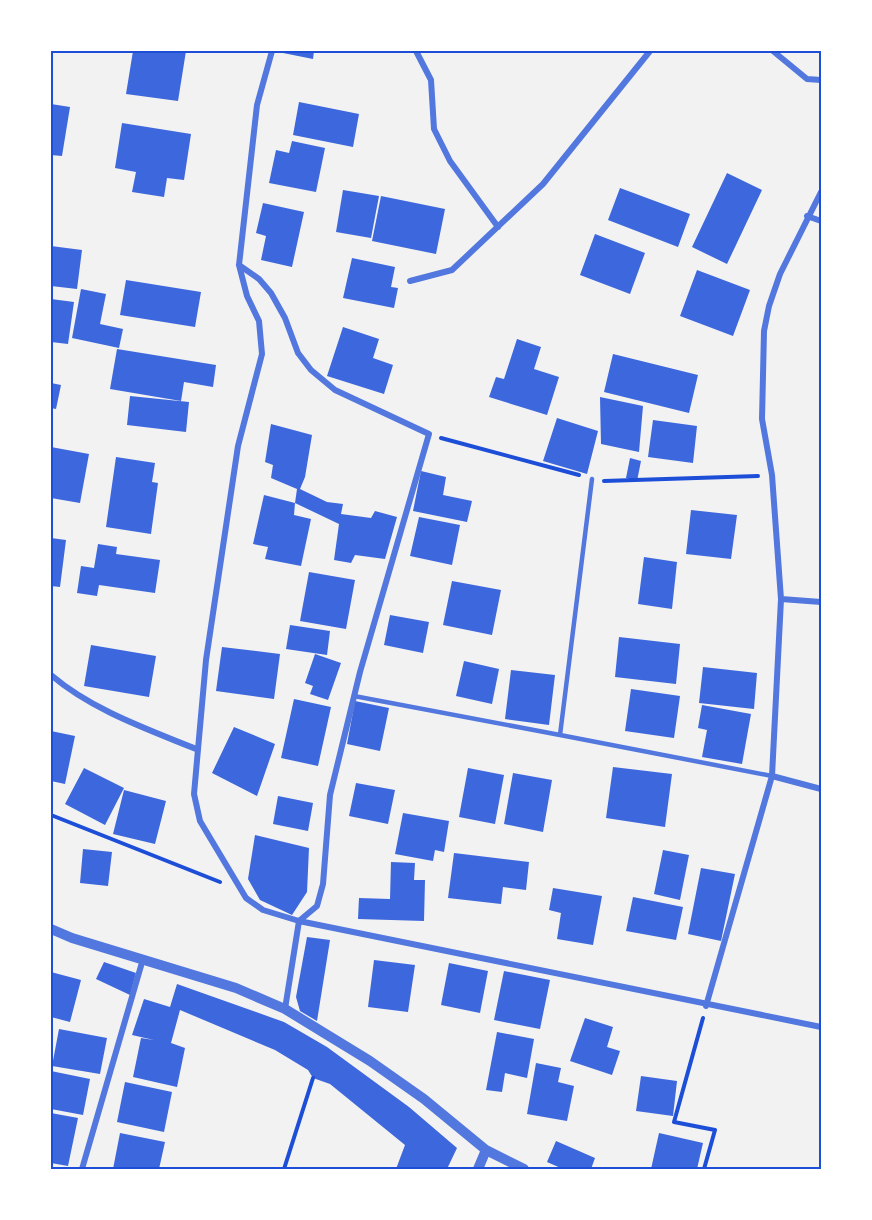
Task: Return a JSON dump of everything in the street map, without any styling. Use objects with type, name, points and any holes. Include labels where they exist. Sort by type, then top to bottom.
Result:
[{"type":"street","points":[[272,51],[257,105],[239,265],[247,296],[259,321],[262,354],[238,446],[206,660],[196,749],[194,794],[200,821],[246,898],[263,910],[299,921],[821,1028]]},
{"type":"street","points":[[416,51],[431,80],[434,129],[450,161],[498,227]]},
{"type":"street","points":[[410,281],[452,270],[543,184],[650,51]]},
{"type":"street","points":[[774,51],[807,79],[821,80]]},
{"type":"street","points":[[706,1006],[772,776],[781,599],[772,475],[762,419],[764,331],[769,306],[780,274],[821,192]]},
{"type":"street","points":[[807,216],[821,221]]},
{"type":"street","points":[[239,265],[259,279],[271,294],[285,318],[298,353],[310,370],[335,390],[429,434],[354,696],[330,795],[320,895],[317,906],[299,921],[285,1009]]},
{"type":"street","points":[[781,599],[821,602]]},
{"type":"street","points":[[51,675],[66,688],[130,721],[196,749]]},
{"type":"street","points":[[772,776],[821,789]]},
{"type":"street","points":[[51,929],[72,938],[236,988],[285,1009],[370,1061],[424,1099],[486,1150],[524,1169]]},
{"type":"street","points":[[82,1169],[143,959]]},
{"type":"street","points":[[478,1169],[486,1150]]},
{"type":"lane","points":[[560,735],[592,479]]},
{"type":"lane","points":[[354,696],[772,776]]},
{"type":"path","points":[[51,814],[240,889]]},
{"type":"path","points":[[705,1169],[715,1130],[674,1122],[706,1006]]},
{"type":"path","points":[[284,1169],[313,1078]]},
{"type":"building","points":[[133,51],[186,51],[178,101],[126,94]]},
{"type":"building","points":[[273,51],[314,51],[313,59]]},
{"type":"building","points":[[299,102],[359,114],[353,147],[293,135]]},
{"type":"building","points":[[51,104],[70,107],[62,156],[51,155]]},
{"type":"building","points":[[122,123],[191,134],[184,180],[167,178],[164,197],[132,192],[136,172],[115,168]]},
{"type":"building","points":[[292,141],[325,148],[316,192],[269,183],[276,150],[289,153]]},
{"type":"building","points":[[727,173],[762,190],[727,264],[692,247]]},
{"type":"building","points":[[620,188],[690,214],[678,247],[608,220]]},
{"type":"building","points":[[343,190],[379,196],[371,238],[336,232]]},
{"type":"building","points":[[381,196],[445,209],[436,254],[372,241]]},
{"type":"building","points":[[263,203],[304,212],[292,267],[261,260],[266,236],[256,233]]},
{"type":"building","points":[[595,234],[645,253],[630,294],[580,275]]},
{"type":"building","points":[[51,246],[82,250],[77,289],[51,286]]},
{"type":"building","points":[[352,258],[395,267],[391,287],[398,288],[394,308],[343,298]]},
{"type":"building","points":[[697,270],[750,290],[733,336],[680,316]]},
{"type":"building","points":[[126,280],[201,292],[195,327],[120,315]]},
{"type":"building","points":[[81,289],[106,294],[100,324],[123,329],[119,348],[72,338]]},
{"type":"building","points":[[51,299],[74,302],[68,344],[51,342]]},
{"type":"building","points":[[343,327],[379,339],[373,358],[393,365],[384,394],[327,376]]},
{"type":"building","points":[[517,339],[541,347],[534,369],[559,377],[547,415],[489,397],[496,377],[504,379]]},
{"type":"building","points":[[117,349],[216,365],[213,387],[184,382],[181,401],[110,389]]},
{"type":"building","points":[[613,354],[698,375],[689,413],[604,392]]},
{"type":"building","points":[[51,383],[61,385],[56,409],[51,408]]},
{"type":"building","points":[[130,396],[189,402],[186,432],[127,425]]},
{"type":"building","points":[[600,397],[643,406],[639,452],[601,444]]},
{"type":"building","points":[[557,418],[598,431],[587,474],[543,461]]},
{"type":"building","points":[[653,420],[697,426],[693,463],[648,457]]},
{"type":"building","points":[[271,424],[312,435],[305,477],[300,489],[327,502],[343,504],[341,514],[371,518],[375,511],[397,517],[385,559],[355,555],[351,563],[334,560],[339,524],[295,503],[297,489],[271,478],[273,465],[265,462]]},
{"type":"building","points":[[51,447],[89,454],[80,503],[51,498]]},
{"type":"building","points":[[116,457],[155,463],[152,482],[158,483],[151,534],[106,527]]},
{"type":"building","points":[[630,458],[641,461],[637,481],[626,478]]},
{"type":"building","points":[[421,471],[446,477],[443,495],[472,501],[467,522],[413,511]]},
{"type":"building","points":[[264,495],[295,503],[294,515],[311,519],[301,566],[265,559],[268,547],[253,544]]},
{"type":"building","points":[[691,510],[737,515],[731,559],[686,554]]},
{"type":"building","points":[[419,517],[460,525],[452,565],[410,556]]},
{"type":"building","points":[[51,538],[66,540],[60,587],[51,586]]},
{"type":"building","points":[[98,544],[117,547],[116,554],[160,560],[155,593],[99,585],[97,596],[77,593],[81,566],[94,568]]},
{"type":"building","points":[[644,557],[677,562],[672,609],[638,604]]},
{"type":"building","points":[[309,572],[355,580],[346,629],[300,621]]},
{"type":"building","points":[[452,581],[501,590],[492,635],[443,625]]},
{"type":"building","points":[[390,615],[429,622],[423,653],[384,645]]},
{"type":"building","points":[[290,625],[330,631],[327,655],[286,649]]},
{"type":"building","points":[[619,637],[680,644],[676,684],[615,677]]},
{"type":"building","points":[[91,645],[156,656],[149,697],[84,686]]},
{"type":"building","points":[[222,647],[280,654],[274,699],[216,691]]},
{"type":"building","points":[[315,654],[341,663],[328,700],[310,694],[313,686],[305,683]]},
{"type":"building","points":[[464,661],[499,669],[492,704],[456,696]]},
{"type":"building","points":[[703,667],[757,673],[754,709],[699,703]]},
{"type":"building","points":[[511,670],[555,675],[549,725],[505,719]]},
{"type":"building","points":[[631,689],[680,696],[674,738],[625,731]]},
{"type":"building","points":[[294,699],[331,707],[318,766],[281,758]]},
{"type":"building","points":[[355,701],[389,708],[380,751],[347,744]]},
{"type":"building","points":[[702,705],[751,714],[742,764],[702,757],[707,730],[698,728]]},
{"type":"building","points":[[234,727],[275,744],[257,796],[212,773]]},
{"type":"building","points":[[51,731],[75,736],[65,784],[51,781]]},
{"type":"building","points":[[613,767],[672,774],[665,827],[606,818]]},
{"type":"building","points":[[84,768],[124,788],[105,825],[65,804]]},
{"type":"building","points":[[468,768],[504,775],[495,824],[459,817]]},
{"type":"building","points":[[513,773],[552,780],[543,832],[504,824]]},
{"type":"building","points":[[356,783],[395,790],[388,824],[349,816]]},
{"type":"building","points":[[124,790],[166,801],[155,844],[113,834]]},
{"type":"building","points":[[278,796],[313,803],[308,831],[273,824]]},
{"type":"building","points":[[403,813],[449,821],[444,852],[435,850],[433,861],[395,854]]},
{"type":"building","points":[[255,835],[309,848],[307,892],[292,915],[260,900],[248,879]]},
{"type":"building","points":[[83,849],[112,852],[108,886],[80,883]]},
{"type":"building","points":[[663,850],[689,855],[680,900],[654,894]]},
{"type":"building","points":[[454,853],[529,862],[526,890],[503,887],[501,904],[448,898]]},
{"type":"building","points":[[391,862],[415,863],[414,880],[425,880],[424,921],[358,919],[359,898],[390,899]]},
{"type":"building","points":[[701,868],[735,874],[721,941],[688,934]]},
{"type":"building","points":[[553,888],[602,896],[593,945],[557,939],[561,913],[549,910]]},
{"type":"building","points":[[633,897],[683,907],[676,940],[626,931]]},
{"type":"building","points":[[307,937],[330,940],[317,1021],[300,1011],[296,997]]},
{"type":"building","points":[[374,960],[415,965],[408,1012],[368,1007]]},
{"type":"building","points":[[104,962],[136,973],[130,995],[96,979]]},
{"type":"building","points":[[449,963],[488,971],[480,1013],[441,1005]]},
{"type":"building","points":[[504,971],[550,980],[540,1029],[494,1020]]},
{"type":"building","points":[[51,972],[81,980],[70,1022],[51,1017]]},
{"type":"building","points":[[177,984],[284,1022],[327,1047],[409,1107],[457,1148],[447,1169],[396,1169],[405,1145],[330,1084],[313,1078],[308,1070],[275,1050],[180,1010],[171,1043],[185,1048],[177,1087],[133,1077],[141,1038],[154,1040],[132,1035],[144,999],[170,1007]]},
{"type":"building","points":[[585,1018],[613,1027],[607,1047],[620,1051],[612,1075],[570,1061]]},
{"type":"building","points":[[59,1029],[107,1038],[100,1074],[52,1066]]},
{"type":"building","points":[[497,1032],[534,1039],[527,1078],[505,1073],[502,1092],[486,1090]]},
{"type":"building","points":[[536,1063],[561,1068],[558,1082],[574,1086],[567,1121],[527,1114]]},
{"type":"building","points":[[51,1071],[90,1079],[83,1115],[51,1109]]},
{"type":"building","points":[[641,1076],[677,1081],[673,1116],[636,1111]]},
{"type":"building","points":[[125,1082],[172,1092],[164,1132],[117,1122]]},
{"type":"building","points":[[51,1113],[78,1118],[68,1166],[51,1163]]},
{"type":"building","points":[[120,1133],[165,1142],[159,1169],[113,1169]]},
{"type":"building","points":[[659,1133],[703,1143],[697,1169],[651,1169]]},
{"type":"building","points":[[556,1141],[595,1158],[591,1169],[563,1169],[547,1162]]}]
